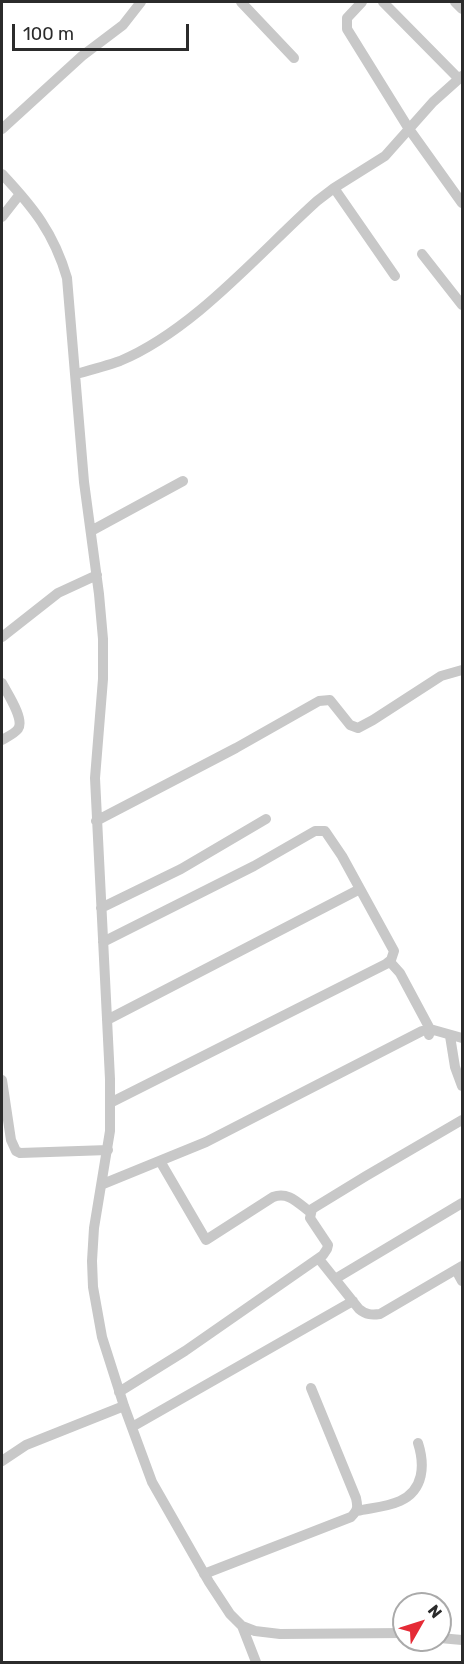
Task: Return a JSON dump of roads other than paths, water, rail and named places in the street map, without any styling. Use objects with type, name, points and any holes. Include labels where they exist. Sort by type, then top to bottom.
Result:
[{"type":"street","points":[[2,129],[82,56],[123,25],[141,2]]},
{"type":"street","points":[[241,2],[294,58]]},
{"type":"street","points":[[362,2],[346,18],[347,29],[409,129],[462,203]]},
{"type":"street","points":[[76,374],[121,360],[168,334],[205,305],[334,188],[385,156],[433,102],[461,78],[384,2]]},
{"type":"street","points":[[455,2],[462,9]]},
{"type":"street","points":[[2,174],[48,230],[59,252],[67,278],[84,482],[103,639],[103,679],[95,778],[110,1131],[94,1228],[93,1287],[102,1337],[123,1406],[152,1482],[204,1574],[230,1614],[242,1626],[256,1662]]},
{"type":"street","points":[[334,188],[395,276]]},
{"type":"street","points":[[2,217],[20,194]]},
{"type":"street","points":[[422,254],[462,304]]},
{"type":"street","points":[[91,531],[183,481]]},
{"type":"street","points":[[2,637],[58,593],[97,575]]},
{"type":"street","points":[[96,821],[236,748],[319,700],[330,700],[353,728],[362,728],[441,676],[462,670]]},
{"type":"street","points":[[2,683],[20,718],[17,730],[2,740]]},
{"type":"street","points":[[101,908],[181,869],[266,819]]},
{"type":"street","points":[[103,942],[321,830],[328,834],[393,947],[391,963],[400,973],[429,1032]]},
{"type":"street","points":[[107,1020],[360,889]]},
{"type":"street","points":[[110,1103],[391,960]]},
{"type":"street","points":[[103,1184],[206,1142],[422,1031],[462,1038]]},
{"type":"street","points":[[450,1036],[455,1067],[462,1086]]},
{"type":"street","points":[[2,1080],[11,1140],[16,1151],[20,1153],[108,1150]]},
{"type":"street","points":[[119,1392],[193,1345],[319,1258],[328,1245],[310,1218],[310,1212],[319,1204],[462,1120]]},
{"type":"street","points":[[160,1161],[206,1240],[280,1194],[290,1197],[310,1212]]},
{"type":"street","points":[[335,1279],[462,1203]]},
{"type":"street","points":[[319,1258],[365,1314],[380,1314],[459,1268],[462,1281]]},
{"type":"street","points":[[132,1427],[353,1302]]},
{"type":"street","points":[[311,1388],[356,1498],[357,1511]]},
{"type":"street","points":[[2,1461],[26,1444],[123,1406]]},
{"type":"street","points":[[204,1574],[351,1517],[357,1511],[400,1502],[420,1483],[423,1458],[418,1443]]},
{"type":"street","points":[[242,1626],[255,1631],[280,1634],[392,1634]]}]
